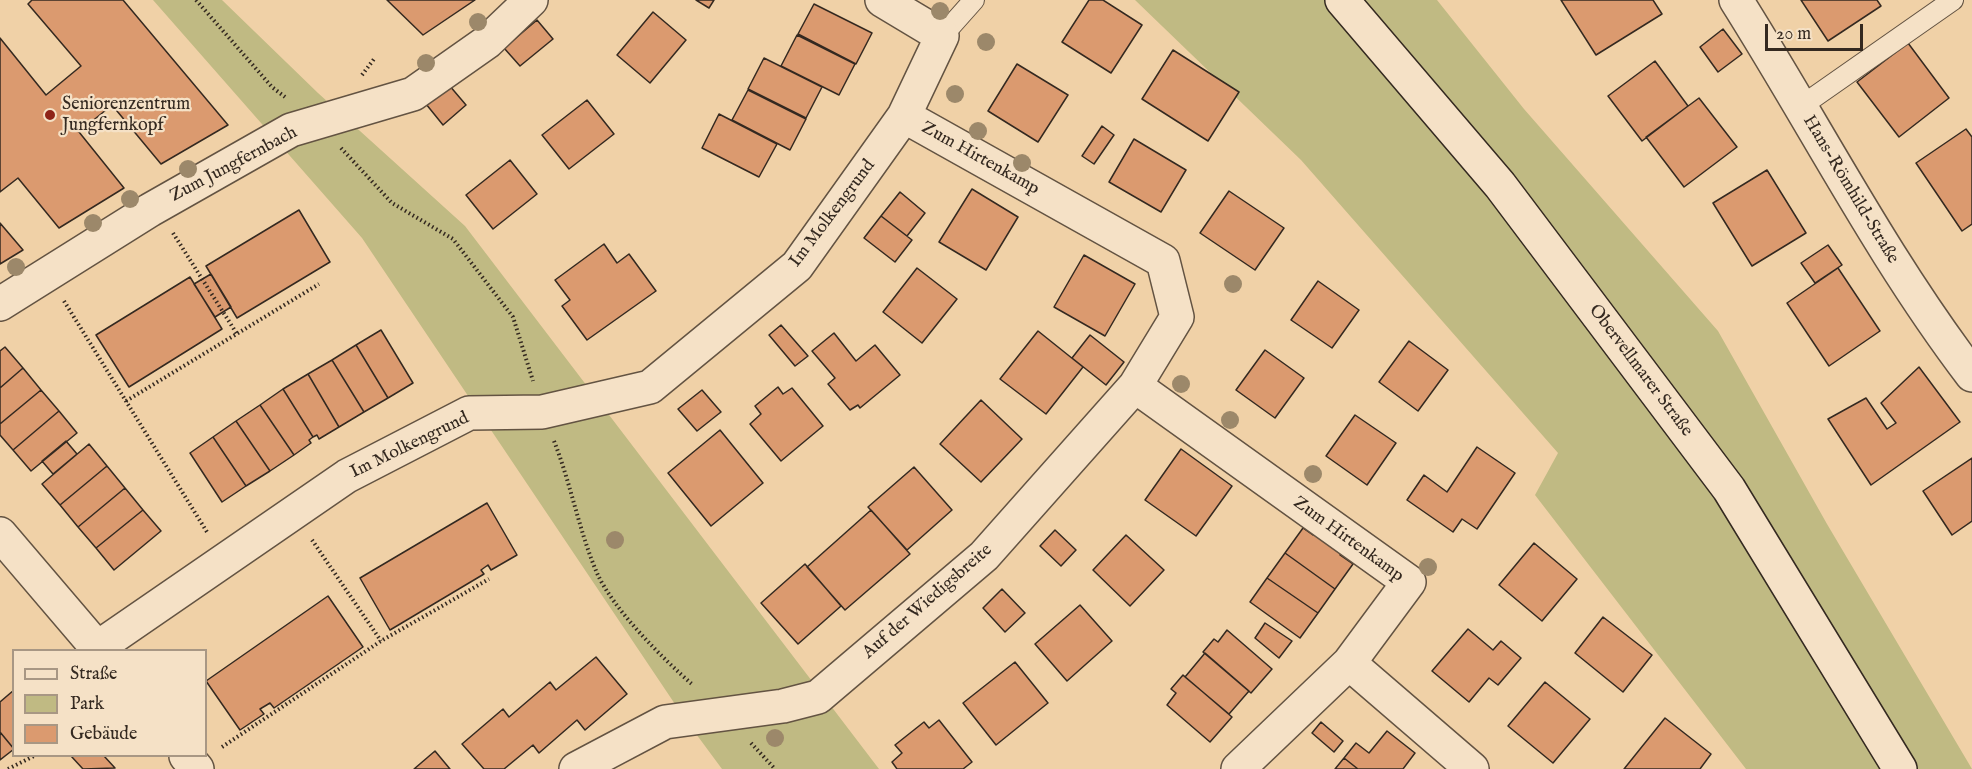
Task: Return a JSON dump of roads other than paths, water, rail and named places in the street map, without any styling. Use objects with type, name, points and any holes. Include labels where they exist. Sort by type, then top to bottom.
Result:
[{"type":"street","name":"Zum Jungfernbach","points":[[0,304],[157,207],[291,130],[318,124],[412,94],[487,42],[531,0]]},
{"type":"street","points":[[882,0],[942,36]]},
{"type":"street","name":"Obervellmarer Straße","points":[[1342,0],[1500,185],[1729,489],[1900,769]]},
{"type":"street","name":"Hans-Römhild-Straße","points":[[1736,0],[1875,232],[1937,329],[1972,375]]},
{"type":"street","name":"Zum Hirtenkamp","points":[[942,36],[904,116],[1163,261]]},
{"type":"street","name":"Im Molkengrund","points":[[98,649],[347,476],[469,413],[542,412],[650,387],[797,266],[904,116]]},
{"type":"street","name":"Auf der Wiedigsbreite","points":[[576,769],[665,722],[783,706],[818,697],[984,556],[1135,386],[1178,317],[1163,261]]},
{"type":"street","name":"Zum Hirtenkamp","points":[[1135,386],[1409,582],[1348,663]]},
{"type":"street","points":[[0,534],[98,649]]},
{"type":"street","points":[[1238,769],[1348,663],[1472,769]]},
{"type":"lane","points":[[942,36],[974,0]]},
{"type":"lane","points":[[1800,107],[1953,0]]},
{"type":"place","name":"Seniorenzentrum Jungfernkopf","points":[[50,115]]}]
